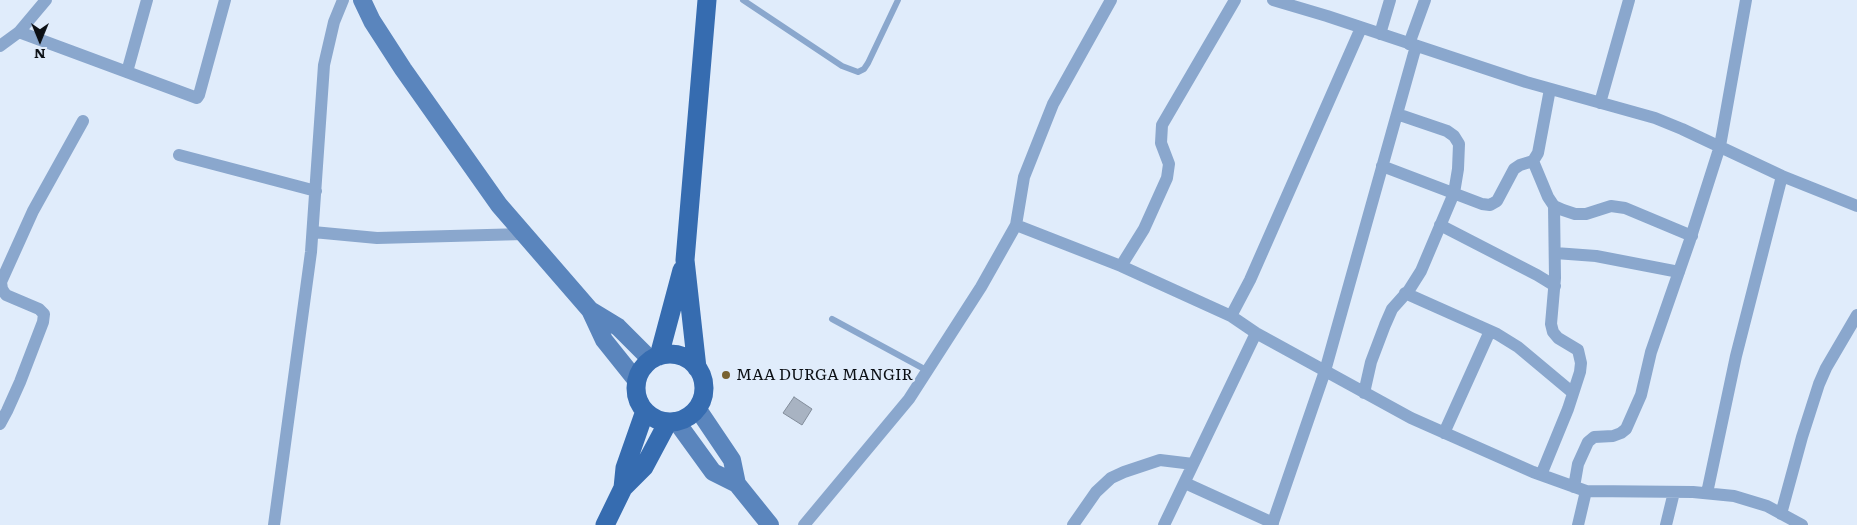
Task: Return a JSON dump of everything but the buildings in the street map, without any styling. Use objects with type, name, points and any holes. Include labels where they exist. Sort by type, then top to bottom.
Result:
[{"type":"main road","points":[[362,0],[372,21],[403,69],[499,205],[590,310],[604,340],[636,380]]},
{"type":"main road","points":[[697,368],[691,362],[676,355],[655,358],[645,365],[636,380],[637,396],[645,411],[651,417],[672,422],[684,419],[697,408],[701,401],[703,384],[697,368],[685,260],[706,0]]},
{"type":"main road","points":[[655,358],[685,260]]},
{"type":"main road","points":[[590,310],[618,327],[655,358]]},
{"type":"main road","points":[[697,408],[732,460],[737,484]]},
{"type":"main road","points":[[623,488],[625,468],[645,411]]},
{"type":"main road","points":[[672,422],[713,472],[737,484],[770,525]]},
{"type":"main road","points":[[605,525],[623,488],[644,467],[672,422]]},
{"type":"street","points":[[0,46],[19,32],[46,0]]},
{"type":"street","points":[[126,72],[147,0]]},
{"type":"street","points":[[19,32],[197,98],[225,0]]},
{"type":"street","points":[[274,525],[313,232],[324,65],[334,22],[343,0]]},
{"type":"street","points":[[804,525],[893,420],[928,371],[981,287],[1016,225],[1024,177],[1045,120],[1111,0]]},
{"type":"street","points":[[1121,266],[1144,229],[1167,178],[1169,164],[1162,142],[1162,125],[1235,0]]},
{"type":"street","points":[[1273,0],[1290,2],[1361,28],[1550,89],[1656,118],[1782,176],[1857,206]]},
{"type":"street","points":[[1380,34],[1390,0]]},
{"type":"street","points":[[1185,483],[1273,524],[1325,371],[1397,114],[1412,45],[1425,0]]},
{"type":"street","points":[[1600,102],[1629,0]]},
{"type":"street","points":[[1574,486],[1578,464],[1588,442],[1594,437],[1613,436],[1626,429],[1641,395],[1650,352],[1692,236],[1720,146],[1746,0]]},
{"type":"street","points":[[1231,316],[1254,271],[1361,28]]},
{"type":"street","points":[[1382,166],[1454,194],[1490,205],[1497,200],[1514,168],[1533,162],[1538,153],[1550,89]]},
{"type":"street","points":[[1364,393],[1371,362],[1384,325],[1392,310],[1421,271],[1454,194],[1459,155],[1459,144],[1454,136],[1447,131],[1397,114]]},
{"type":"street","points":[[0,424],[20,382],[43,322],[44,314],[39,309],[6,295],[2,289],[1,282],[33,212],[83,121]]},
{"type":"street","points":[[179,155],[316,191]]},
{"type":"street","points":[[1533,162],[1548,197],[1554,206],[1575,214],[1586,214],[1611,206],[1625,208],[1692,236]]},
{"type":"street","points":[[1707,493],[1736,356],[1782,176]]},
{"type":"street","points":[[1541,475],[1580,372],[1578,350],[1558,338],[1553,332],[1551,314],[1555,286],[1554,206]]},
{"type":"street","points":[[1016,225],[1121,266],[1231,316],[1256,332],[1410,418],[1541,475],[1586,491],[1707,493],[1748,499],[1802,525]]},
{"type":"street","points":[[1440,225],[1537,274],[1555,286]]},
{"type":"street","points":[[313,232],[377,238],[524,234]]},
{"type":"street","points":[[1555,253],[1596,256],[1679,272]]},
{"type":"street","points":[[1405,293],[1490,330],[1518,347],[1573,393]]},
{"type":"street","points":[[1781,514],[1819,384],[1826,368],[1857,315]]},
{"type":"street","points":[[1444,433],[1490,330]]},
{"type":"street","points":[[1164,525],[1256,332]]},
{"type":"street","points":[[1073,525],[1096,492],[1111,478],[1160,460],[1194,464]]},
{"type":"street","points":[[1578,525],[1586,491]]},
{"type":"street","points":[[1666,525],[1674,492]]},
{"type":"lane","points":[[743,0],[842,66],[858,72],[864,69],[868,63],[898,0]]},
{"type":"lane","points":[[832,319],[928,371]]},
{"type":"place","name":"MAA DURGA MANGIR","points":[[726,375]]}]
